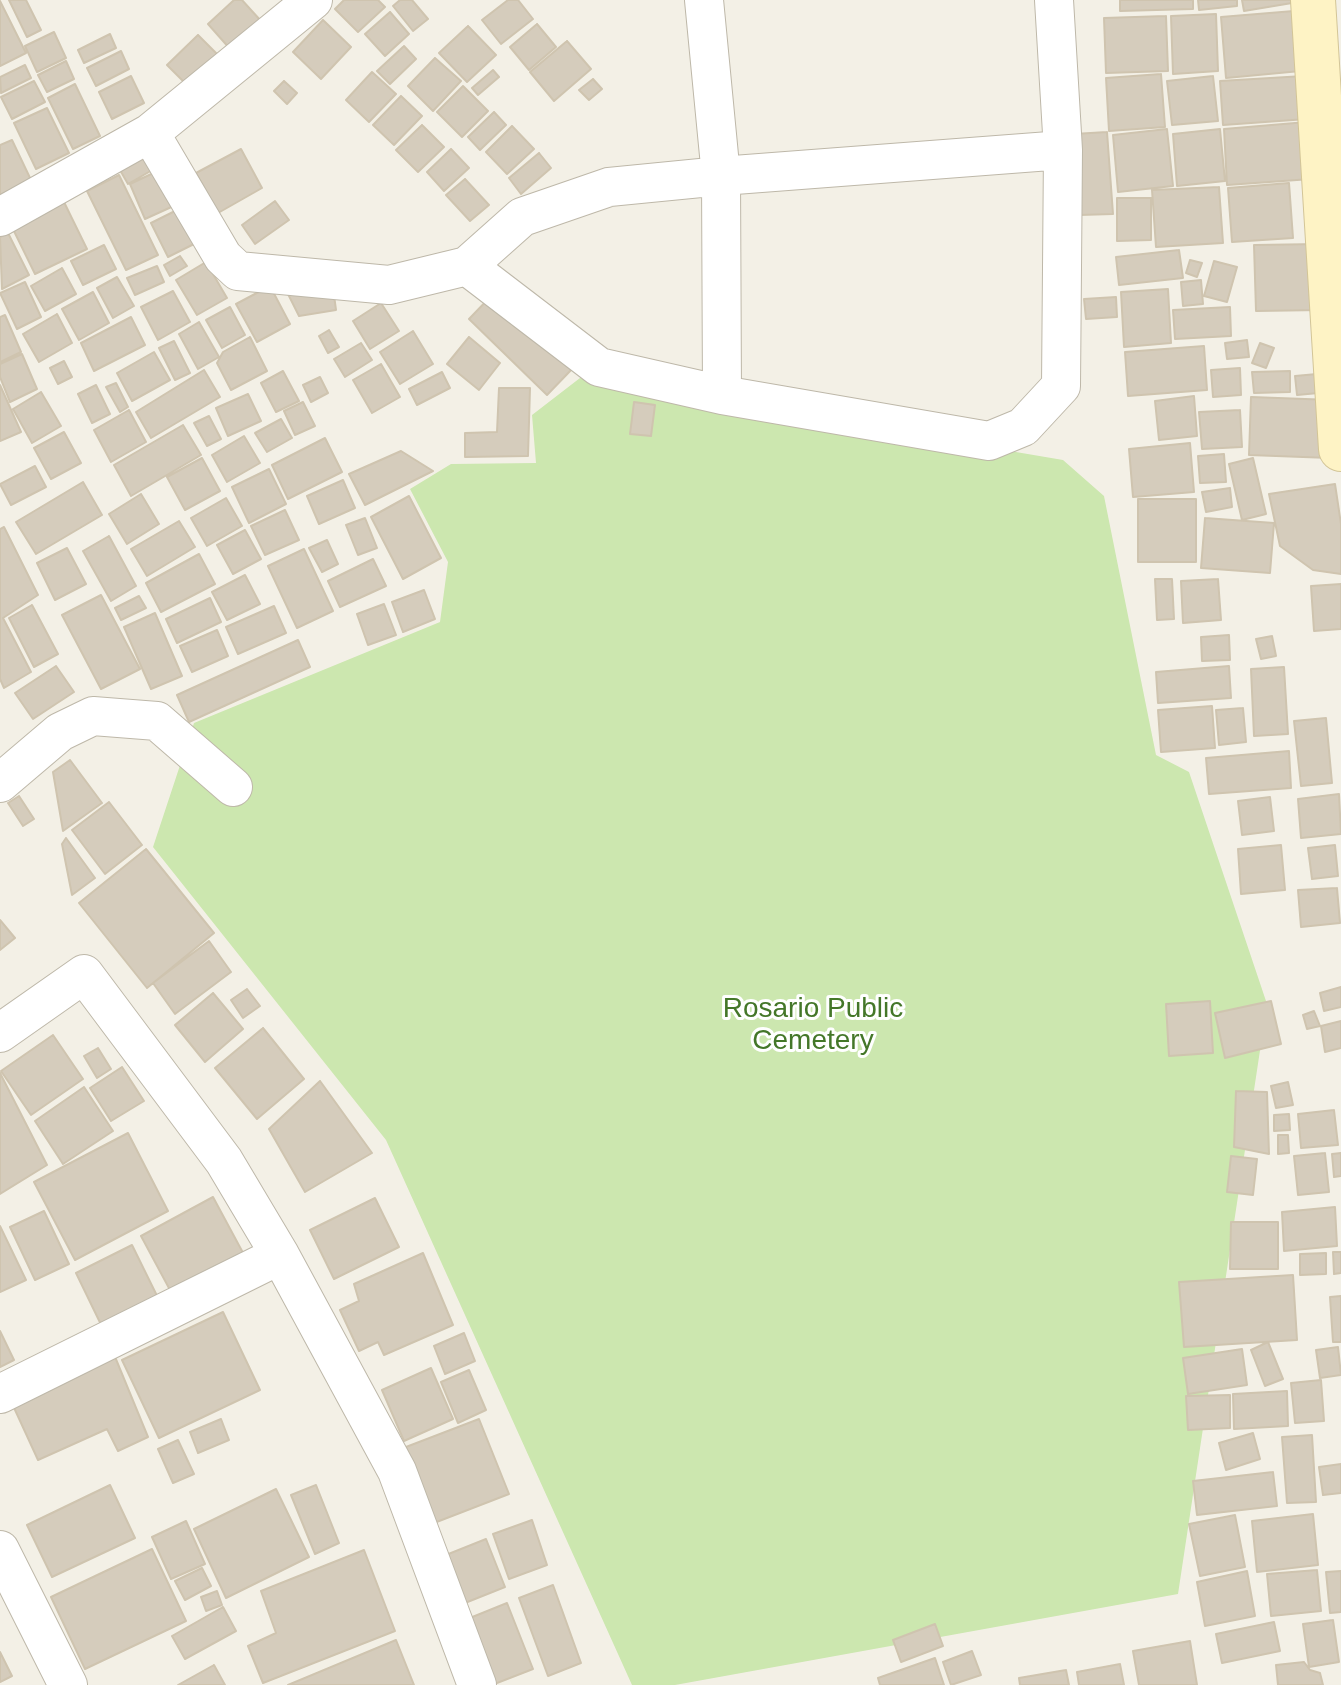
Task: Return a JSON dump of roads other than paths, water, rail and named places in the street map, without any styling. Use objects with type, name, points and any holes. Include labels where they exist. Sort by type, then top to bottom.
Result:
[{"type":"street","points":[[0,217],[150,133],[313,0]]},
{"type":"street","points":[[704,0],[721,176],[722,395]]},
{"type":"street","points":[[467,266],[599,367],[722,395],[989,441],[1023,427],[1061,386],[1063,150],[1054,0]]},
{"type":"street","points":[[1313,0],[1341,449]]},
{"type":"street","points":[[150,133],[223,257],[238,271],[389,285],[467,266],[522,217],[609,187],[1063,150]]},
{"type":"street","points":[[0,783],[60,732],[93,716],[157,721],[233,787]]},
{"type":"street","points":[[0,1033],[84,974],[224,1161],[280,1255],[397,1471],[477,1685]]},
{"type":"street","points":[[0,1394],[280,1255]]},
{"type":"street","points":[[0,1550],[68,1685]]},
{"type":"park label","name":"Rosario Public Cemetery","points":[[813,1025]]}]
